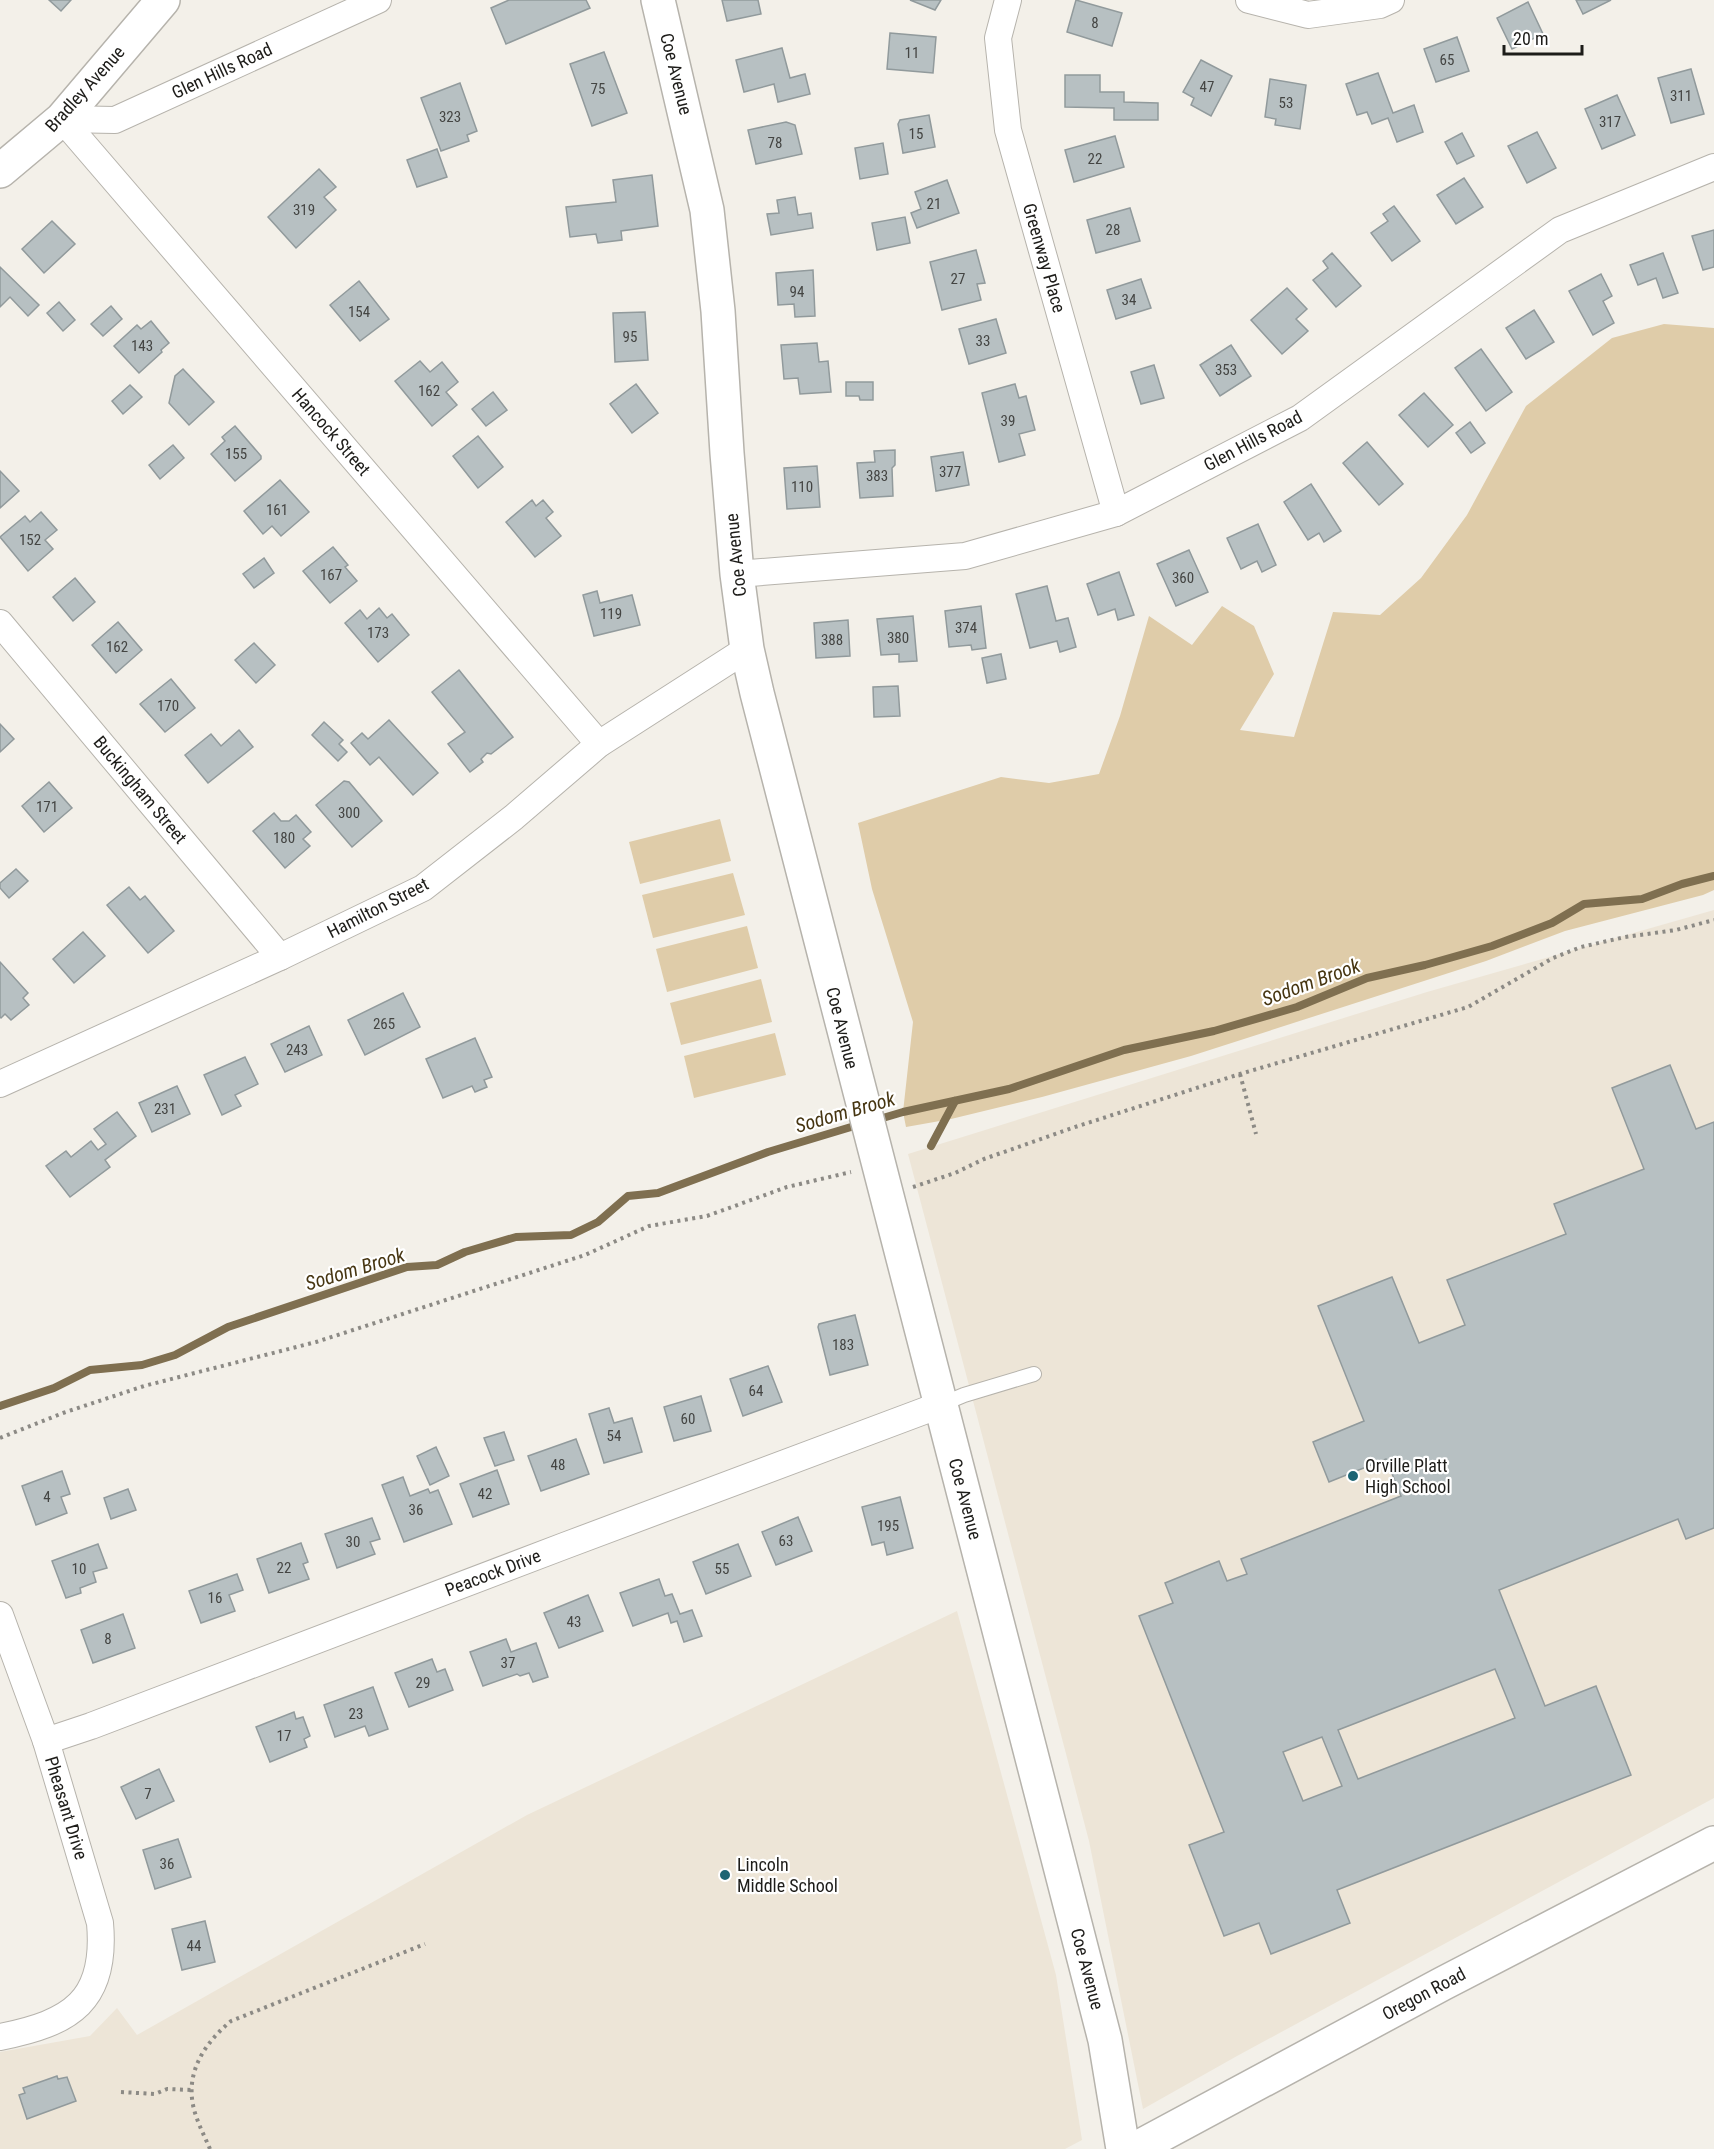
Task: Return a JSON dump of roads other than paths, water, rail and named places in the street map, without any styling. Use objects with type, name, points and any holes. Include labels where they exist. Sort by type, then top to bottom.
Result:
[{"type":"street","name":"Bradley Avenue","points":[[0,171],[62,119],[163,0]]},
{"type":"street","name":"Glen Hills Road","points":[[62,119],[115,120],[378,0]]},
{"type":"street","name":"Coe Avenue","points":[[658,0],[707,210],[718,311],[737,574],[747,650],[859,1094],[864,1161],[940,1406],[1105,2040],[1123,2149]]},
{"type":"street","name":"Greenway Place","points":[[1008,0],[998,38],[1008,130],[1116,513]]},
{"type":"street","points":[[1249,0],[1308,15],[1380,5],[1391,0]]},
{"type":"street","name":"Hancock Street","points":[[62,119],[599,744]]},
{"type":"street","name":"Glen Hills Road","points":[[737,574],[965,556],[1116,513],[1300,418],[1560,230],[1714,167]]},
{"type":"street","name":"Buckingham Street","points":[[0,623],[280,957]]},
{"type":"street","name":"Hamilton Street","points":[[0,1084],[280,957],[423,888],[514,817],[599,744],[747,650]]},
{"type":"street","name":"Peacock Drive","points":[[46,1741],[940,1406]]},
{"type":"street","name":"Pheasant Drive","points":[[0,1615],[46,1741],[100,1923],[103,1949],[98,1972],[82,2002],[57,2021],[25,2032],[0,2037]]},
{"type":"street","name":"Oregon Road","points":[[1135,2149],[1442,1984],[1714,1843]]},
{"type":"lane","points":[[940,1406],[964,1395],[1034,1374]]},
{"type":"waterway","name":"Sodom Brook","points":[[876,1120],[1009,1089],[1124,1050],[1214,1031],[1297,1007],[1367,978],[1492,946],[1552,923],[1584,904],[1642,899],[1682,884],[1714,876]]},
{"type":"waterway","points":[[931,1146],[955,1101]]},
{"type":"waterway","name":"Sodom Brook","points":[[0,1406],[54,1388],[90,1370],[142,1365],[175,1355],[228,1327],[407,1267],[437,1265],[465,1252],[516,1237],[571,1235],[598,1222],[628,1196],[658,1193],[768,1152],[861,1124]]},
{"type":"place","name":"Orville Platt High School","points":[[1353,1476]]},
{"type":"place","name":"Lincoln Middle School","points":[[725,1875]]}]
